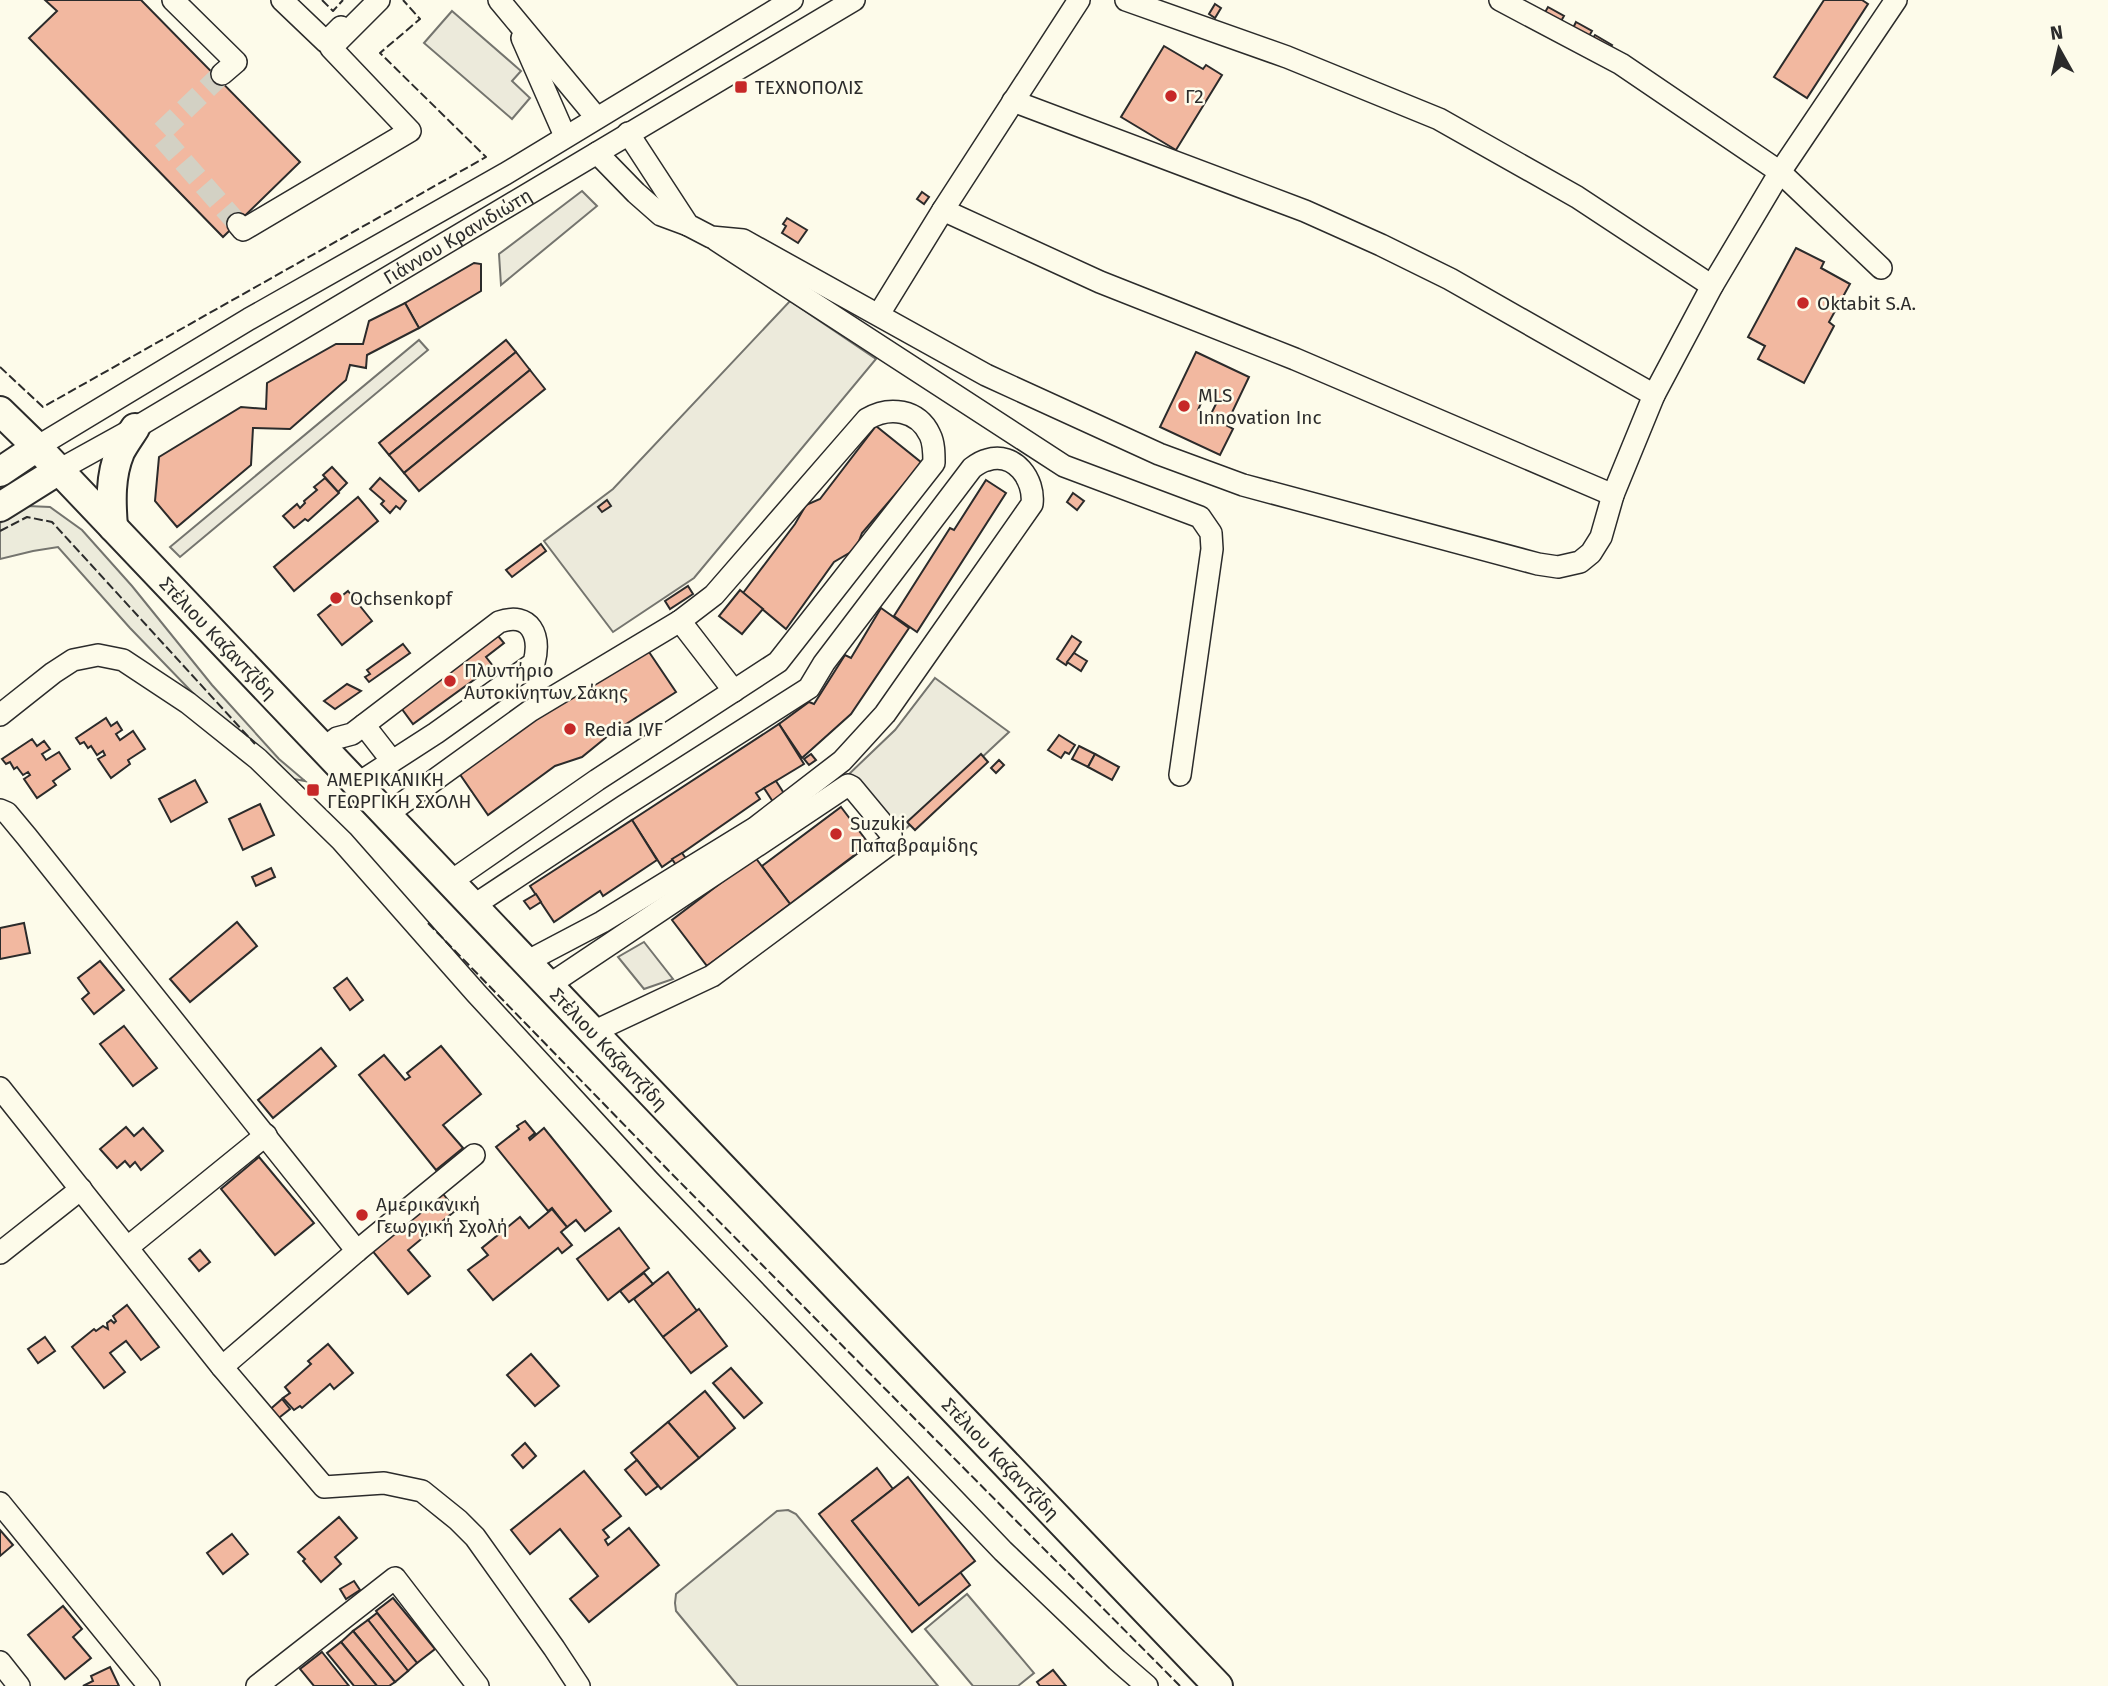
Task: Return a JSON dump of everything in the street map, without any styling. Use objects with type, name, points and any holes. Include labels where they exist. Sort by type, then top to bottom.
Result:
[{"type":"main road","name":"Στέλιου Καζαντζίδη","points":[[0,411],[1219,1686]]},
{"type":"main road","points":[[113,527],[113,482],[120,453],[135,428]]},
{"type":"main road","points":[[0,472],[37,447]]},
{"type":"main road","points":[[0,507],[59,470]]},
{"type":"street","points":[[173,0],[236,62],[222,74]]},
{"type":"street","points":[[282,0],[326,42],[367,0]]},
{"type":"street","points":[[238,224],[243,230],[410,131],[331,48],[379,0]]},
{"type":"street","name":"Γιάννου Κρανιδιώτη","points":[[37,447],[249,320],[505,174],[792,0]]},
{"type":"street","name":"Γιάννου Κρανιδιώτη","points":[[59,470],[135,428],[854,0]]},
{"type":"street","points":[[879,314],[1079,0]]},
{"type":"street","points":[[1126,0],[1287,57],[1439,119],[1577,197],[1712,286]]},
{"type":"street","points":[[1500,0],[1621,64],[1780,172],[1881,268]]},
{"type":"street","points":[[711,237],[743,240],[986,375],[1159,454],[1243,485],[1538,564],[1558,567],[1580,562],[1591,553],[1601,537],[1613,495],[1654,395],[1712,286],[1780,172],[1896,0]]},
{"type":"street","points":[[505,7],[596,117]]},
{"type":"street","points":[[505,7],[565,136]]},
{"type":"street","points":[[1013,101],[1305,211],[1381,245],[1450,279],[1654,395]]},
{"type":"street","points":[[628,133],[688,225]]},
{"type":"street","points":[[597,153],[662,215],[711,237],[1064,467],[1200,517],[1211,533],[1213,549],[1180,775]]},
{"type":"street","points":[[943,210],[1100,282],[1295,359],[1613,495]]},
{"type":"street","points":[[386,815],[530,711],[680,621],[714,594],[867,419],[893,410],[911,414],[925,426],[932,441],[934,463],[778,662],[597,780],[450,882]]},
{"type":"street","points":[[473,906],[809,688],[824,663],[972,468],[996,458],[1015,464],[1022,470],[1032,486],[1032,504],[885,714],[842,761],[755,828],[601,922],[526,962]]},
{"type":"street","points":[[324,748],[337,738],[358,729],[499,622],[520,621],[532,629],[538,645],[534,663],[357,784]]},
{"type":"street","points":[[680,621],[734,691]]},
{"type":"street","points":[[0,715],[73,660],[98,655],[123,660],[188,703],[258,759],[342,841],[476,993],[649,1181],[1003,1551],[1147,1686]]},
{"type":"street","points":[[358,729],[392,761]]},
{"type":"street","points":[[549,985],[848,786],[852,787],[891,834],[891,842],[712,976],[593,1032]]},
{"type":"street","points":[[0,810],[7,813],[27,837],[357,1251]]},
{"type":"street","points":[[0,1088],[222,1367],[324,1487],[384,1483],[422,1491],[458,1520],[485,1551],[579,1686]]},
{"type":"street","points":[[128,1247],[266,1135]]},
{"type":"street","points":[[222,1367],[474,1155]]},
{"type":"street","points":[[0,1253],[81,1189]]},
{"type":"street","points":[[0,1503],[149,1686]]},
{"type":"street","points":[[257,1686],[396,1578],[478,1686]]},
{"type":"street","points":[[0,1662],[19,1686]]},
{"type":"shaded area","points":[[452,11],[521,71],[512,81],[530,98],[512,119],[424,43]]},
{"type":"shaded area","points":[[582,191],[597,206],[501,285],[499,254]]},
{"type":"shaded area","points":[[790,301],[876,359],[694,578],[613,632],[544,541],[613,489]]},
{"type":"shaded area","points":[[419,340],[428,350],[180,557],[170,547]]},
{"type":"shaded area","points":[[28,506],[50,507],[82,530],[132,586],[212,685],[279,759],[305,781],[294,779],[219,720],[130,628],[58,547],[0,559],[0,523]]},
{"type":"shaded area","points":[[935,678],[1009,732],[899,835],[847,776],[895,730]]},
{"type":"shaded area","points":[[644,942],[673,979],[644,989],[618,957]]},
{"type":"shaded area","points":[[788,1510],[796,1514],[938,1686],[738,1686],[676,1611],[676,1594],[777,1511]]},
{"type":"shaded area","points":[[967,1594],[1034,1673],[1018,1686],[973,1686],[925,1629]]},
{"type":"building","points":[[45,0],[141,0],[300,162],[223,237],[29,38],[57,11]]},
{"type":"building","points":[[1824,0],[1862,0],[1868,4],[1807,98],[1774,77]]},
{"type":"building","points":[[1215,4],[1221,8],[1215,18],[1209,14]]},
{"type":"building","points":[[1548,7],[1564,16],[1560,23],[1544,14]]},
{"type":"building","points":[[1576,22],[1592,31],[1588,38],[1572,30]]},
{"type":"building","points":[[1595,35],[1612,45],[1608,51],[1591,41]]},
{"type":"building","name":"Γ2","points":[[1164,46],[1203,69],[1206,65],[1222,75],[1176,150],[1121,117]]},
{"type":"building","points":[[922,192],[929,197],[924,204],[917,199]]},
{"type":"building","points":[[787,218],[807,230],[798,243],[782,233]]},
{"type":"building","name":"Oktabit S.A.","points":[[1796,248],[1824,262],[1821,268],[1850,284],[1829,322],[1834,326],[1804,383],[1758,359],[1765,346],[1748,337]]},
{"type":"building","points":[[474,263],[481,264],[481,291],[419,328],[405,303]]},
{"type":"building","points":[[405,303],[419,328],[367,355],[366,368],[350,365],[346,380],[290,429],[253,428],[251,465],[177,527],[155,501],[159,457],[241,407],[266,409],[267,383],[336,344],[363,344],[369,321]]},
{"type":"building","points":[[506,340],[516,352],[389,455],[379,443]]},
{"type":"building","points":[[516,352],[530,370],[404,473],[389,455]]},
{"type":"building","name":"MLS Innovation Inc","points":[[1196,352],[1249,377],[1226,425],[1233,429],[1220,455],[1160,427]],"holes":[[[1204,396],[1217,402],[1210,416],[1198,410]]]},
{"type":"building","points":[[530,370],[545,389],[419,491],[404,473]]},
{"type":"building","points":[[876,426],[922,463],[862,533],[856,549],[834,562],[786,629],[743,593],[795,524],[806,505],[820,499]]},
{"type":"building","points":[[332,467],[347,483],[338,492],[323,475]]},
{"type":"building","points":[[325,478],[339,493],[308,521],[305,519],[294,528],[283,516],[297,504],[300,508],[317,490],[314,487]]},
{"type":"building","points":[[380,478],[406,501],[400,509],[396,506],[390,513],[381,504],[384,501],[370,489]]},
{"type":"building","points":[[986,480],[1006,493],[917,632],[894,616],[950,528],[954,530]]},
{"type":"building","points":[[1073,493],[1084,501],[1077,510],[1067,502]]},
{"type":"building","points":[[358,497],[378,521],[294,591],[274,567]]},
{"type":"building","points":[[607,500],[611,506],[602,512],[598,507]]},
{"type":"building","points":[[541,544],[546,551],[512,577],[506,570]]},
{"type":"building","points":[[688,586],[693,594],[670,609],[665,601]]},
{"type":"building","points":[[740,590],[763,609],[742,634],[719,616]]},
{"type":"building","points":[[348,591],[372,621],[342,645],[318,615]]},
{"type":"building","points":[[881,608],[909,628],[851,714],[802,758],[779,724],[809,702],[814,704],[845,655],[851,658]]},
{"type":"building","name":"Πλυντήριο Αυτοκίνητων Σάκης","points":[[493,630],[504,643],[486,657],[493,666],[413,724],[396,701]]},
{"type":"building","points":[[1072,636],[1081,642],[1066,665],[1057,659]]},
{"type":"building","points":[[403,644],[410,653],[369,682],[365,677],[370,674],[367,670]]},
{"type":"building","name":"Redia IVF","points":[[647,649],[676,692],[609,735],[582,757],[555,766],[488,815],[459,773],[559,702],[575,696]]},
{"type":"building","points":[[1074,653],[1087,661],[1081,671],[1067,662]]},
{"type":"building","points":[[347,684],[361,691],[335,709],[324,701]]},
{"type":"building","points":[[106,718],[111,726],[117,722],[122,730],[116,734],[120,740],[133,731],[145,749],[128,760],[130,764],[111,778],[98,759],[105,755],[103,751],[97,755],[91,746],[88,748],[84,742],[80,744],[76,738]]},
{"type":"building","points":[[779,724],[804,764],[756,793],[760,799],[662,867],[632,820]]},
{"type":"building","points":[[1059,735],[1075,745],[1069,754],[1065,752],[1061,758],[1048,750]]},
{"type":"building","points":[[32,739],[37,746],[44,741],[50,749],[42,754],[46,760],[59,752],[70,769],[53,781],[56,785],[37,798],[24,779],[30,775],[28,772],[23,775],[17,767],[14,769],[10,762],[6,764],[2,759]]},
{"type":"building","points":[[1079,746],[1095,754],[1088,767],[1072,759]]},
{"type":"building","points":[[811,754],[816,760],[809,765],[804,759]]},
{"type":"building","points":[[981,754],[988,762],[915,830],[907,822]]},
{"type":"building","points":[[1095,754],[1119,767],[1112,780],[1088,767]]},
{"type":"building","points":[[999,760],[1004,765],[996,773],[991,768]]},
{"type":"building","points":[[195,780],[207,802],[171,822],[159,799]]},
{"type":"building","points":[[776,781],[787,798],[775,805],[764,788]]},
{"type":"building","points":[[260,804],[274,835],[243,850],[229,819]]},
{"type":"building","points":[[841,807],[869,844],[790,904],[762,866]]},
{"type":"building","points":[[632,820],[657,860],[603,896],[600,891],[554,922],[530,886]]},
{"type":"building","points":[[682,853],[690,864],[680,871],[672,859]]},
{"type":"building","points":[[755,857],[790,904],[707,966],[672,920]]},
{"type":"building","points":[[271,868],[275,877],[256,886],[252,877]]},
{"type":"building","points":[[536,894],[541,902],[530,909],[524,901]]},
{"type":"building","points":[[237,922],[257,946],[190,1002],[170,979]]},
{"type":"building","points":[[24,923],[30,953],[0,959],[0,928]]},
{"type":"building","points":[[100,961],[124,990],[94,1014],[82,999],[89,993],[78,978]]},
{"type":"building","points":[[347,978],[363,1000],[350,1010],[334,988]]},
{"type":"building","points":[[124,1026],[157,1068],[133,1086],[100,1044]]},
{"type":"building","points":[[441,1046],[481,1094],[443,1125],[463,1148],[436,1170],[359,1075],[384,1055],[405,1080],[410,1077],[407,1073]]},
{"type":"building","points":[[321,1048],[336,1066],[273,1118],[258,1100]]},
{"type":"building","points":[[525,1121],[535,1133],[530,1140],[544,1128],[611,1211],[585,1231],[576,1220],[567,1227],[552,1208],[548,1211],[496,1147]]},
{"type":"building","points":[[126,1127],[134,1136],[143,1128],[163,1151],[141,1170],[135,1162],[130,1167],[125,1161],[117,1168],[100,1149]]},
{"type":"building","points":[[259,1157],[314,1223],[275,1255],[221,1189]]},
{"type":"building","points":[[440,1190],[456,1210],[408,1250],[430,1276],[408,1294],[370,1248]]},
{"type":"building","points":[[552,1209],[567,1227],[561,1232],[572,1245],[562,1253],[558,1248],[493,1300],[468,1270],[488,1255],[482,1248],[520,1217],[529,1228]]},
{"type":"building","points":[[619,1228],[649,1268],[608,1300],[577,1259]]},
{"type":"building","points":[[200,1250],[210,1262],[199,1271],[189,1259]]},
{"type":"building","points":[[668,1272],[697,1311],[663,1337],[634,1299]]},
{"type":"building","points":[[644,1273],[653,1284],[629,1302],[620,1291]]},
{"type":"building","points":[[127,1305],[159,1347],[141,1360],[126,1341],[110,1353],[125,1372],[104,1388],[72,1347],[94,1329],[96,1331],[103,1326],[108,1329],[107,1323],[111,1320],[114,1323],[116,1321],[113,1316]]},
{"type":"building","points":[[699,1309],[727,1346],[691,1373],[663,1337]]},
{"type":"building","points":[[45,1337],[55,1351],[38,1363],[28,1349]]},
{"type":"building","points":[[328,1344],[353,1373],[334,1389],[330,1384],[302,1408],[300,1406],[294,1410],[283,1398],[290,1393],[285,1387],[311,1364],[308,1361]]},
{"type":"building","points":[[531,1354],[559,1386],[535,1406],[507,1375]]},
{"type":"building","points":[[731,1368],[762,1403],[744,1418],[713,1383]]},
{"type":"building","points":[[705,1391],[735,1428],[699,1458],[668,1422]]},
{"type":"building","points":[[282,1399],[290,1409],[275,1421],[267,1412]]},
{"type":"building","points":[[668,1422],[699,1458],[661,1489],[631,1453]]},
{"type":"building","points":[[525,1443],[536,1456],[523,1468],[512,1455]]},
{"type":"building","points":[[637,1460],[658,1486],[646,1495],[625,1470]]},
{"type":"building","points":[[877,1468],[893,1489],[852,1521],[919,1605],[960,1572],[970,1585],[912,1632],[819,1514]]},
{"type":"building","points":[[584,1471],[621,1516],[603,1530],[609,1537],[605,1540],[608,1545],[629,1528],[659,1565],[589,1622],[570,1599],[598,1576],[560,1529],[530,1554],[511,1530]]},
{"type":"building","points":[[908,1477],[975,1561],[919,1605],[852,1521]]},
{"type":"building","points":[[339,1517],[357,1538],[335,1557],[341,1564],[321,1582],[298,1552]]},
{"type":"building","points":[[0,1530],[13,1545],[0,1556]]},
{"type":"building","points":[[232,1534],[248,1554],[223,1574],[207,1553]]},
{"type":"building","points":[[354,1581],[360,1590],[346,1599],[340,1589]]},
{"type":"building","points":[[393,1598],[435,1649],[417,1663],[376,1611]]},
{"type":"building","points":[[63,1606],[82,1629],[73,1637],[91,1658],[65,1679],[28,1635]]},
{"type":"building","points":[[377,1613],[417,1663],[408,1671],[368,1620]]},
{"type":"building","points":[[368,1620],[408,1671],[395,1682],[353,1631]]},
{"type":"building","points":[[353,1631],[395,1682],[389,1686],[377,1686],[341,1642]]},
{"type":"building","points":[[341,1642],[377,1686],[354,1686],[327,1653]]},
{"type":"building","points":[[322,1652],[349,1686],[314,1686],[300,1669]]},
{"type":"building","points":[[110,1667],[119,1686],[83,1686],[93,1681],[91,1676]]},
{"type":"building","points":[[1053,1670],[1066,1686],[1040,1686],[1037,1682]]},
{"type":"tunnel","points":[[222,74],[159,134],[238,224]]},
{"type":"fence","points":[[322,0],[333,11],[343,0]]},
{"type":"fence","points":[[0,367],[43,407],[486,157],[380,53],[420,19],[403,0]]},
{"type":"fence","points":[[0,531],[27,517],[52,522],[255,744]]},
{"type":"fence","points":[[428,923],[669,1171],[1180,1686]]},
{"type":"place","name":"ΤΕΧΝΟΠΟΛΙΣ","points":[[741,87]]},
{"type":"place","name":"Γ2","points":[[1171,96]]},
{"type":"place","name":"Oktabit S.A.","points":[[1803,303]]},
{"type":"place","name":"MLS Innovation Inc","points":[[1184,406]]},
{"type":"place","name":"Ochsenkopf","points":[[336,598]]},
{"type":"place","name":"Πλυντήριο Αυτοκίνητων Σάκης","points":[[450,681]]},
{"type":"place","name":"Redia IVF","points":[[570,729]]},
{"type":"place","name":"ΑΜΕΡΙΚΑΝΙΚΗ ΓΕΩΡΓΙΚΗ ΣΧΟΛΗ","points":[[313,790]]},
{"type":"place","name":"Suzuki Παπαβραμίδης","points":[[836,834]]},
{"type":"place","name":"Αμερικανική Γεωργική Σχολή","points":[[362,1215]]}]
